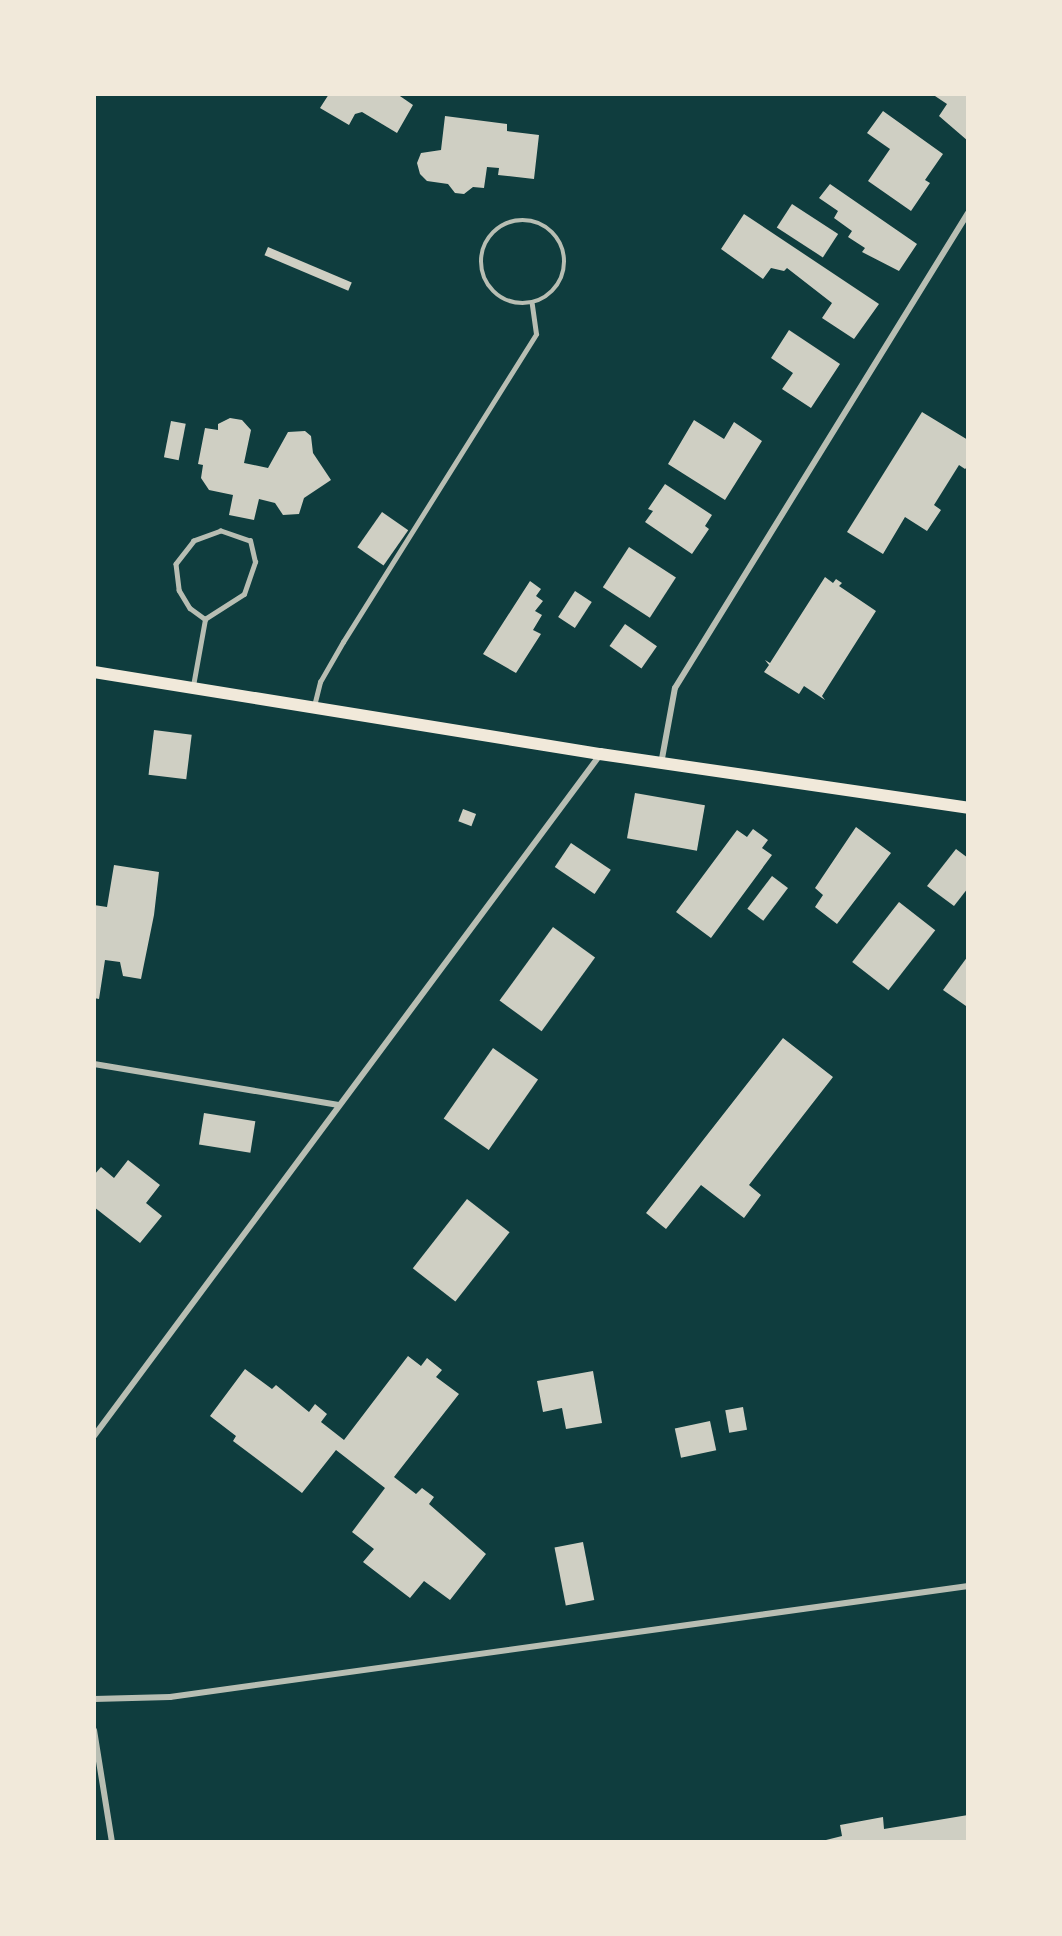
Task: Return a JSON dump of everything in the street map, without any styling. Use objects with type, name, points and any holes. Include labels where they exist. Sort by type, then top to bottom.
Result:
[{"type":"main road","points":[[94,672],[661,764],[968,808]]},
{"type":"street","points":[[661,764],[675,688],[968,213]]},
{"type":"street","points":[[94,1436],[600,754]]},
{"type":"street","points":[[94,1064],[339,1105]]},
{"type":"street","points":[[94,1699],[170,1697],[968,1586]]},
{"type":"street","points":[[94,1730],[112,1842]]},
{"type":"lane","points":[[514,220],[543,224],[555,233],[566,260],[557,288],[532,304],[503,300],[492,290],[482,271],[482,249],[489,236],[514,220]]},
{"type":"lane","points":[[313,708],[320,682],[343,642],[536,334],[532,304]]},
{"type":"lane","points":[[193,689],[205,619],[244,594],[255,562],[250,541],[221,531],[194,540],[176,564],[179,590],[190,608],[205,619]]},
{"type":"building","points":[[329,94],[397,94],[413,105],[397,133],[362,112],[355,114],[349,125],[320,108]]},
{"type":"building","points":[[932,94],[968,94],[968,141],[939,116],[947,104]]},
{"type":"building","points":[[883,111],[943,154],[925,180],[930,183],[911,211],[868,181],[890,149],[867,133]]},
{"type":"building","points":[[445,116],[507,124],[507,131],[539,135],[534,179],[498,175],[499,168],[487,167],[484,188],[473,187],[464,194],[455,193],[448,184],[427,181],[420,174],[417,163],[421,153],[441,150]]},
{"type":"building","points":[[830,184],[917,244],[899,271],[862,252],[865,248],[848,237],[852,231],[834,218],[838,211],[819,198]]},
{"type":"building","points":[[792,204],[838,234],[823,257],[777,227]]},
{"type":"building","points":[[744,214],[879,304],[854,339],[822,318],[832,303],[787,268],[784,271],[771,268],[763,279],[721,249]]},
{"type":"building","points":[[268,247],[352,283],[348,291],[264,255]]},
{"type":"building","points":[[789,330],[840,364],[811,408],[782,389],[793,373],[771,358]]},
{"type":"building","points":[[922,412],[968,440],[968,466],[965,469],[959,465],[934,505],[941,510],[927,531],[905,517],[883,554],[847,532]]},
{"type":"building","points":[[230,418],[242,420],[251,430],[244,463],[268,468],[288,432],[305,431],[311,436],[313,453],[331,480],[304,498],[299,514],[283,515],[275,503],[259,499],[254,520],[229,515],[233,495],[209,490],[201,478],[203,465],[198,464],[205,428],[218,430],[218,424]]},
{"type":"building","points":[[694,420],[724,439],[734,422],[762,441],[725,500],[668,464]]},
{"type":"building","points":[[171,421],[186,424],[179,460],[164,457]]},
{"type":"building","points":[[665,484],[712,515],[705,526],[709,529],[692,554],[645,522],[653,511],[648,509]]},
{"type":"building","points":[[382,512],[408,530],[384,566],[357,547]]},
{"type":"building","points":[[629,547],[676,577],[650,618],[603,587]]},
{"type":"building","points":[[825,577],[833,583],[836,579],[842,583],[839,586],[876,611],[822,696],[825,700],[804,686],[799,694],[764,672],[769,665],[765,660],[770,663]]},
{"type":"building","points":[[530,581],[541,589],[536,596],[543,601],[535,611],[542,615],[533,630],[541,634],[516,673],[483,654]]},
{"type":"building","points":[[575,591],[592,602],[575,628],[558,617]]},
{"type":"building","points":[[625,624],[657,646],[641,668],[610,646]]},
{"type":"building","points":[[154,730],[192,735],[186,779],[149,775]]},
{"type":"building","points":[[635,793],[705,805],[697,851],[627,838]]},
{"type":"building","points":[[463,809],[476,814],[471,826],[458,821]]},
{"type":"building","points":[[856,827],[891,853],[837,924],[815,907],[823,895],[815,888]]},
{"type":"building","points":[[753,829],[768,840],[762,848],[772,855],[711,938],[676,912],[737,830],[747,837]]},
{"type":"building","points":[[571,843],[611,870],[595,894],[555,867]]},
{"type":"building","points":[[956,849],[968,858],[968,888],[954,906],[927,886]]},
{"type":"building","points":[[114,865],[159,872],[154,915],[141,979],[123,976],[120,962],[105,960],[99,999],[94,998],[94,905],[107,907]]},
{"type":"building","points":[[772,876],[788,888],[763,921],[747,909]]},
{"type":"building","points":[[899,902],[935,930],[888,990],[852,962]]},
{"type":"building","points":[[553,927],[595,958],[542,1031],[500,1001]]},
{"type":"building","points":[[968,956],[968,1005],[966,1006],[943,990]]},
{"type":"building","points":[[783,1038],[833,1077],[749,1185],[761,1195],[744,1218],[701,1185],[666,1229],[646,1213]]},
{"type":"building","points":[[493,1048],[538,1080],[489,1150],[444,1118]]},
{"type":"building","points":[[204,1113],[255,1121],[250,1153],[199,1145]]},
{"type":"building","points":[[128,1160],[160,1185],[146,1203],[162,1216],[140,1243],[94,1207],[94,1175],[101,1167],[114,1178]]},
{"type":"building","points":[[467,1199],[510,1232],[455,1302],[413,1268]]},
{"type":"building","points":[[408,1356],[421,1366],[427,1358],[442,1370],[436,1377],[459,1394],[394,1477],[416,1494],[422,1488],[434,1497],[429,1504],[486,1554],[450,1600],[424,1581],[410,1598],[363,1562],[374,1549],[352,1532],[385,1488],[336,1450],[302,1493],[233,1441],[236,1436],[210,1416],[245,1369],[272,1389],[276,1385],[309,1412],[315,1404],[327,1414],[321,1422],[344,1440]]},
{"type":"building","points":[[593,1371],[602,1423],[566,1429],[562,1408],[543,1412],[537,1381]]},
{"type":"building","points":[[743,1407],[747,1430],[729,1433],[725,1410]]},
{"type":"building","points":[[710,1421],[716,1450],[681,1458],[675,1428]]},
{"type":"building","points":[[583,1542],[594,1600],[566,1605],[555,1548]]},
{"type":"building","points":[[968,1815],[968,1842],[818,1842],[842,1836],[840,1825],[883,1817],[884,1829]]}]
